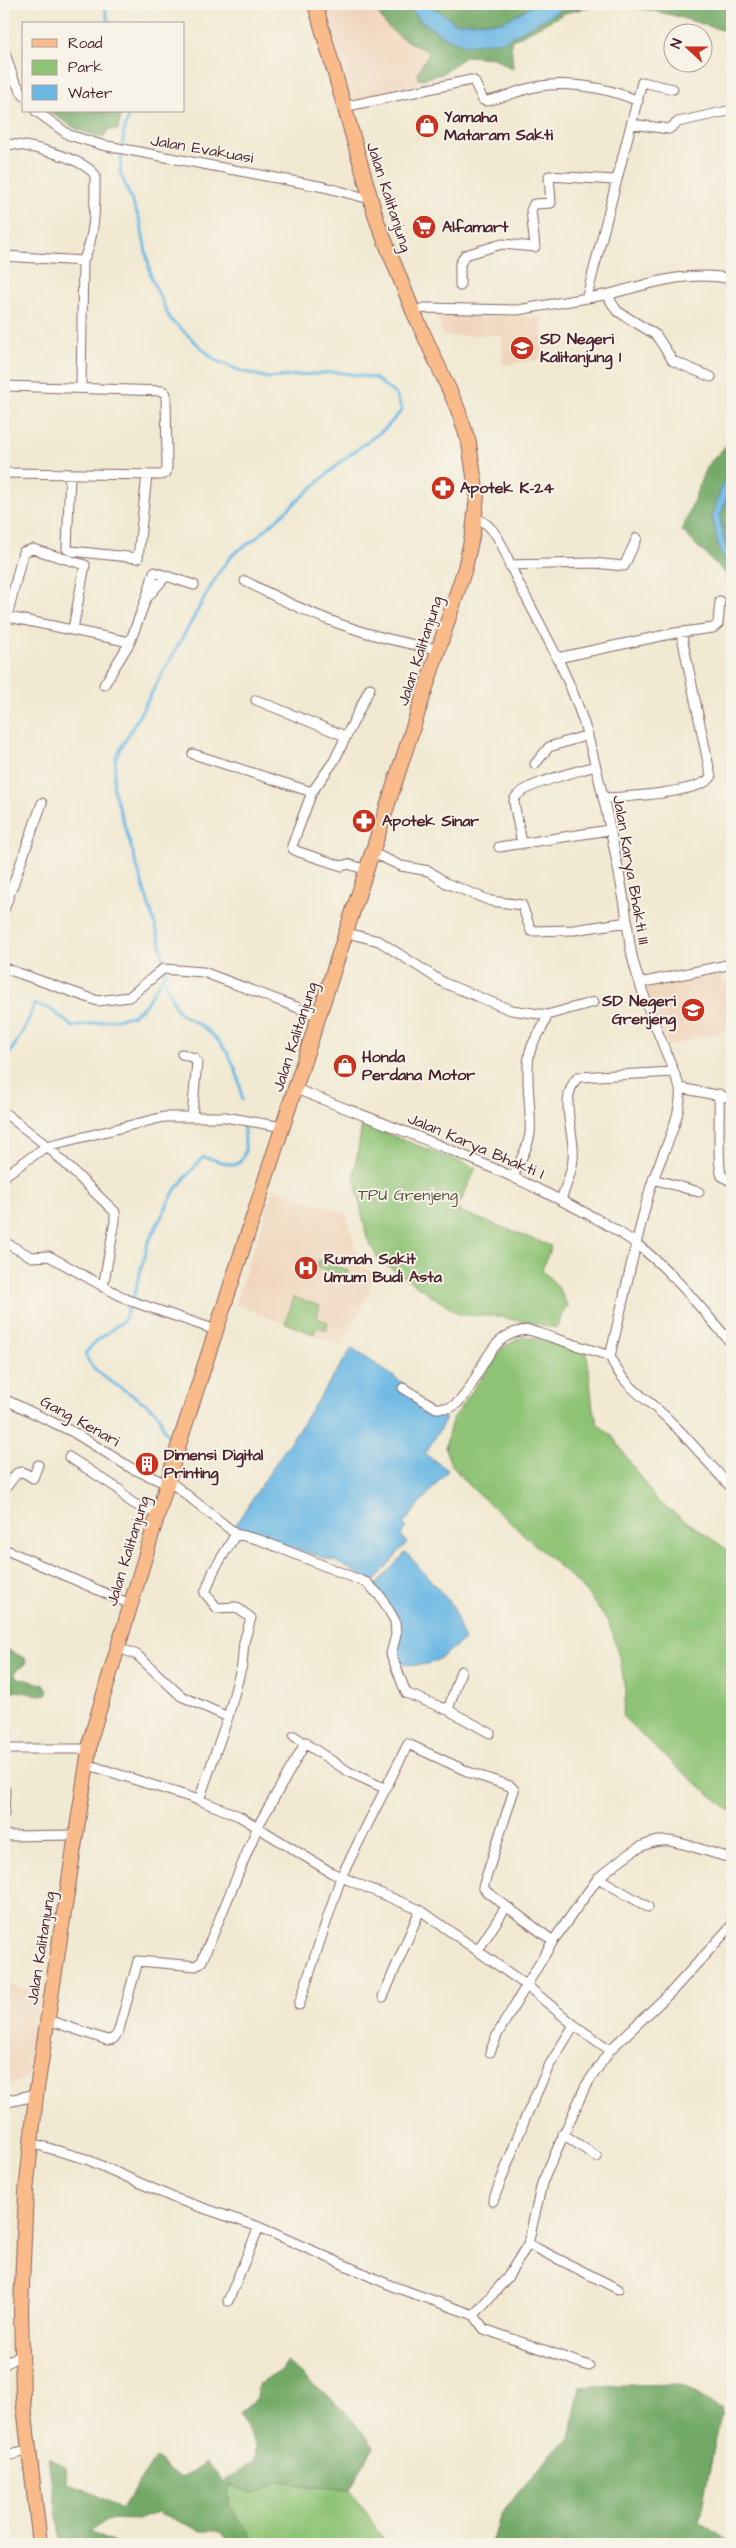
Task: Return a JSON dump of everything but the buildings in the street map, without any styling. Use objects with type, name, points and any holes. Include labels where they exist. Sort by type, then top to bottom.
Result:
[{"type":"main road","name":"Jalan Kalitanjung","points":[[40,2544],[28,2451],[21,2354],[23,2245],[36,2095],[58,2024],[76,1835],[89,1749],[117,1647],[158,1512],[465,566],[476,518],[476,478],[467,434],[450,389],[413,311],[370,199],[315,4]]},
{"type":"street","points":[[4,51],[4,58]]},
{"type":"street","points":[[4,51],[13,78],[22,93]]},
{"type":"street","points":[[343,107],[470,80],[474,82],[483,100],[486,101],[531,88],[555,84],[612,92],[638,101]]},
{"type":"street","points":[[587,296],[615,180],[632,124],[642,82],[673,88]]},
{"type":"street","points":[[632,124],[669,129],[678,122],[732,110]]},
{"type":"street","name":"Jalan Evakuasi","points":[[37,112],[69,135],[115,148],[324,187],[370,199]]},
{"type":"street","points":[[4,144],[20,144],[83,164],[95,175],[94,210],[88,252],[83,262],[81,387]]},
{"type":"street","points":[[460,286],[460,264],[464,255],[502,244],[535,247],[531,210],[534,204],[551,203],[550,176],[615,180]]},
{"type":"street","points":[[4,256],[83,262]]},
{"type":"street","points":[[413,311],[426,308],[518,310],[587,296],[610,294],[684,276],[700,274],[732,279]]},
{"type":"street","points":[[610,294],[610,300],[617,311],[656,335],[673,361],[710,377]]},
{"type":"street","points":[[4,386],[157,389],[166,394],[167,466],[166,473],[147,476],[4,473]]},
{"type":"street","points":[[70,474],[67,549],[138,558],[147,476]]},
{"type":"street","name":"Jalan Karya Bhakti III","points":[[476,518],[494,529],[509,566],[557,658],[588,735],[628,922],[632,956],[640,983],[680,1088],[680,1107],[653,1179],[610,1356]]},
{"type":"street","points":[[509,566],[593,563],[624,566],[637,538]]},
{"type":"street","points":[[73,629],[85,565],[33,549],[24,552],[5,617],[73,629],[130,642]]},
{"type":"street","points":[[104,685],[130,642],[146,599],[166,576],[194,586]]},
{"type":"street","points":[[245,581],[287,604],[336,625],[408,644],[438,649]]},
{"type":"street","points":[[557,658],[681,632],[716,627],[720,601]]},
{"type":"street","points":[[603,798],[671,792],[699,784],[711,777],[711,769],[681,632]]},
{"type":"street","points":[[367,870],[348,864],[342,866],[292,849],[312,792],[334,761],[370,688]]},
{"type":"street","points":[[256,700],[345,736]]},
{"type":"street","points":[[535,764],[549,747],[588,735]]},
{"type":"street","points":[[193,754],[312,792]]},
{"type":"street","points":[[522,844],[515,805],[516,795],[522,790],[540,783],[595,766]]},
{"type":"street","points":[[4,910],[42,803]]},
{"type":"street","points":[[499,847],[609,830]]},
{"type":"street","points":[[373,853],[400,866],[429,872],[440,880],[491,901],[522,905],[531,931],[574,930],[628,922]]},
{"type":"street","points":[[346,933],[379,941],[444,983],[471,996],[511,1010],[547,1015],[594,1002]]},
{"type":"street","points":[[640,983],[732,964]]},
{"type":"street","points":[[4,968],[98,1001],[130,998],[163,969],[175,968],[203,972],[320,1016]]},
{"type":"street","points":[[513,1177],[527,1146],[530,1134],[529,1056],[532,1041],[545,1027],[547,1015]]},
{"type":"street","points":[[182,1054],[194,1058],[197,1062],[192,1116]]},
{"type":"street","points":[[561,1200],[573,1158],[568,1096],[578,1077],[674,1072]]},
{"type":"street","points":[[680,1088],[720,1094],[732,1098]]},
{"type":"street","name":"Jalan Karya Bhakti I","points":[[296,1089],[442,1145],[561,1200],[607,1225],[637,1245],[694,1298],[732,1344]]},
{"type":"street","points":[[720,1094],[721,1131],[718,1166],[722,1176],[732,1182]]},
{"type":"street","points":[[6,1114],[47,1146],[116,1214],[103,1287]]},
{"type":"street","points":[[4,1176],[47,1146],[164,1116],[226,1117],[283,1127]]},
{"type":"street","points":[[653,1179],[699,1192]]},
{"type":"street","points":[[4,1242],[32,1257],[49,1256],[131,1302],[216,1330]]},
{"type":"street","points":[[403,1388],[436,1408],[450,1408],[460,1399],[497,1343],[518,1330],[529,1330],[610,1356],[614,1367],[634,1391],[670,1420],[732,1488]]},
{"type":"street","name":"Gang Kenari","points":[[4,1399],[73,1432],[130,1468],[168,1482],[236,1534]]},
{"type":"street","points":[[69,1457],[120,1490],[123,1496],[134,1503],[158,1512]]},
{"type":"street","points":[[4,1490],[17,1473],[23,1472],[32,1478],[38,1465]]},
{"type":"street","points":[[199,1800],[228,1717],[242,1665],[244,1642],[251,1618],[236,1607],[217,1608],[205,1593],[214,1570],[236,1534],[260,1540],[367,1583],[381,1597],[395,1621],[396,1636],[392,1659],[406,1693],[448,1710],[490,1733]]},
{"type":"street","points":[[4,1550],[130,1604]]},
{"type":"street","points":[[117,1647],[137,1655],[181,1696],[228,1717]]},
{"type":"street","points":[[448,1710],[461,1671]]},
{"type":"street","points":[[294,1736],[306,1742],[349,1772],[384,1788]]},
{"type":"street","points":[[58,2024],[107,2040],[113,2039],[118,2033],[138,1961],[196,1966],[200,1963],[258,1826],[306,1742]]},
{"type":"street","points":[[299,2005],[341,1877],[384,1788],[408,1744],[471,1773],[510,1786],[514,1790],[483,1887],[506,1907],[553,1942]]},
{"type":"street","points":[[4,1749],[89,1749]]},
{"type":"street","points":[[86,1764],[199,1800],[258,1826],[306,1858],[341,1877],[420,1910],[526,1985],[574,2025],[610,2050]]},
{"type":"street","points":[[4,1814],[5,1790]]},
{"type":"street","points":[[4,1834],[8,1836],[76,1835]]},
{"type":"street","points":[[490,2052],[526,1985],[553,1942],[598,1878],[627,1855],[656,1842],[668,1841],[732,1858]]},
{"type":"street","points":[[598,1878],[648,1907]]},
{"type":"street","points":[[478,1950],[506,1907]]},
{"type":"street","points":[[383,1997],[420,1910]]},
{"type":"street","points":[[474,2315],[507,2278],[528,2244],[542,2183],[586,2087],[610,2050],[672,1991],[732,1925]]},
{"type":"street","points":[[493,2201],[549,2066],[574,2025]]},
{"type":"street","points":[[4,2102],[36,2095]]},
{"type":"street","points":[[563,2134],[597,2157]]},
{"type":"street","points":[[31,2143],[63,2151],[174,2198],[259,2228],[392,2286],[474,2315],[484,2329],[589,2366]]},
{"type":"street","points":[[228,2301],[259,2228]]},
{"type":"street","points":[[528,2244],[618,2289]]},
{"type":"street","points":[[4,2365],[21,2354]]},
{"type":"street","points":[[4,2456],[28,2451]]},
{"type":"shaded area","points":[[324,4],[376,4],[377,10],[388,27],[401,38],[429,52],[417,74],[419,80],[408,91],[352,103]]},
{"type":"shaded area","name":"SD Negeri Kalitanjung 1","points":[[435,313],[455,313],[455,316],[542,317],[542,359],[503,365],[502,335],[444,336]]},
{"type":"shaded area","name":"SD Negeri Grenjeng","points":[[720,972],[723,984],[732,982],[732,1028],[668,1046],[663,1030],[646,993],[646,987],[685,975]]},
{"type":"shaded area","name":"Rumah Sakit Umum Budi Asta","points":[[274,1189],[346,1213],[359,1264],[373,1273],[369,1292],[341,1346],[235,1304]]},
{"type":"shaded area","points":[[4,1984],[41,1993],[27,2079],[4,2085]]},
{"type":"green space","points":[[376,4],[397,4],[405,10],[413,11],[421,21],[448,39],[466,45],[561,11],[571,4],[602,4],[565,13],[511,41],[513,69],[494,58],[466,56],[442,74],[419,80],[417,74],[429,52],[404,39],[389,28],[383,21]]},
{"type":"green space","points":[[428,4],[536,4],[502,22],[455,23]]},
{"type":"green space","points":[[618,4],[732,4],[732,33],[714,28],[714,22],[695,22],[672,15]]},
{"type":"green space","points":[[50,112],[122,112],[118,130],[108,130],[103,138],[78,130]]},
{"type":"green space","points":[[732,439],[732,458],[712,516],[719,550],[732,570],[732,580],[682,531],[706,467]]},
{"type":"green space","points":[[732,485],[732,551],[726,547],[720,517]]},
{"type":"green space","name":"TPU Grenjeng","points":[[362,1124],[476,1168],[457,1210],[551,1246],[542,1270],[558,1287],[567,1305],[556,1328],[496,1316],[460,1315],[379,1260],[367,1238],[354,1175]]},
{"type":"green space","points":[[319,1260],[349,1271],[347,1277],[316,1268]]},
{"type":"green space","points":[[294,1297],[320,1306],[317,1318],[328,1322],[326,1330],[317,1327],[314,1334],[285,1323]]},
{"type":"green space","points":[[524,1336],[587,1353],[593,1409],[598,1424],[612,1436],[657,1501],[732,1553],[732,1812],[675,1766],[622,1716],[626,1695],[620,1660],[609,1623],[583,1588],[464,1481],[450,1462],[445,1448],[452,1420],[502,1348]]},
{"type":"green space","points":[[4,1648],[25,1658],[26,1663],[15,1672],[16,1677],[45,1685],[48,1690],[46,1694],[36,1695],[16,1691],[4,1692]]},
{"type":"green space","points":[[286,2362],[343,2409],[374,2446],[350,2489],[299,2486],[281,2481],[254,2493],[228,2485],[229,2505],[257,2544],[234,2544],[220,2531],[201,2531],[157,2512],[137,2520],[109,2519],[89,2532],[118,2544],[61,2544],[48,2458],[66,2467],[67,2483],[99,2496],[121,2510],[155,2458],[181,2478],[207,2462],[223,2482],[255,2461],[256,2447],[239,2414],[257,2398],[258,2385],[282,2371]]},
{"type":"green space","points":[[681,2384],[722,2410],[699,2522],[732,2542],[732,2544],[491,2544],[502,2513],[551,2455],[570,2439],[580,2386]]},
{"type":"green space","points":[[281,2481],[299,2486],[350,2489],[387,2544],[257,2544],[229,2505],[228,2485],[254,2492]]},
{"type":"water","points":[[397,4],[428,4],[456,23],[502,22],[536,4],[571,4],[504,41],[466,45],[448,39],[421,21],[413,11],[405,11]]},
{"type":"water","points":[[732,458],[732,485],[720,517],[726,547],[732,551],[732,570],[719,550],[712,516]]},
{"type":"water","points":[[352,1348],[406,1385],[402,1391],[446,1419],[425,1454],[448,1470],[403,1524],[406,1527],[401,1535],[407,1542],[374,1582],[335,1561],[245,1534],[233,1528]]},
{"type":"water","points":[[406,1552],[453,1606],[464,1640],[440,1658],[426,1664],[418,1665],[396,1662],[398,1633],[374,1587]]},
{"type":"waterway","points":[[104,4],[108,22]]},
{"type":"waterway","points":[[4,1063],[27,1024],[34,1004],[50,1009],[73,1027],[132,1016],[145,1005],[166,972],[160,941],[113,788],[116,757],[219,572],[233,554],[255,539],[344,459],[386,428],[402,410],[396,395],[375,378],[336,372],[268,378],[241,371],[215,360],[170,319],[151,277],[140,221],[120,172],[124,131],[130,112]]},
{"type":"waterway","points":[[164,980],[178,1011],[212,1035],[226,1051],[239,1079],[242,1100]]},
{"type":"waterway","points":[[169,1436],[157,1413],[97,1371],[85,1354],[93,1344],[124,1320],[135,1292],[148,1243],[175,1190],[203,1157],[234,1165],[243,1157],[245,1152],[243,1123]]},
{"type":"place","name":"Yamaha Mataram Sakti","points":[[427,126]]},
{"type":"place","name":"Alfamart","points":[[424,227]]},
{"type":"place","name":"SD Negeri Kalitanjung 1","points":[[522,348]]},
{"type":"place","name":"Apotek K-24","points":[[443,488]]},
{"type":"place","name":"Apotek Sinar","points":[[364,821]]},
{"type":"place","name":"SD Negeri Grenjeng","points":[[693,1010]]},
{"type":"place","name":"Honda Perdana Motor","points":[[345,1066]]},
{"type":"place","name":"Rumah Sakit Umum Budi Asta","points":[[306,1268]]},
{"type":"place","name":"Dimensi Digital Printing","points":[[147,1464]]}]
